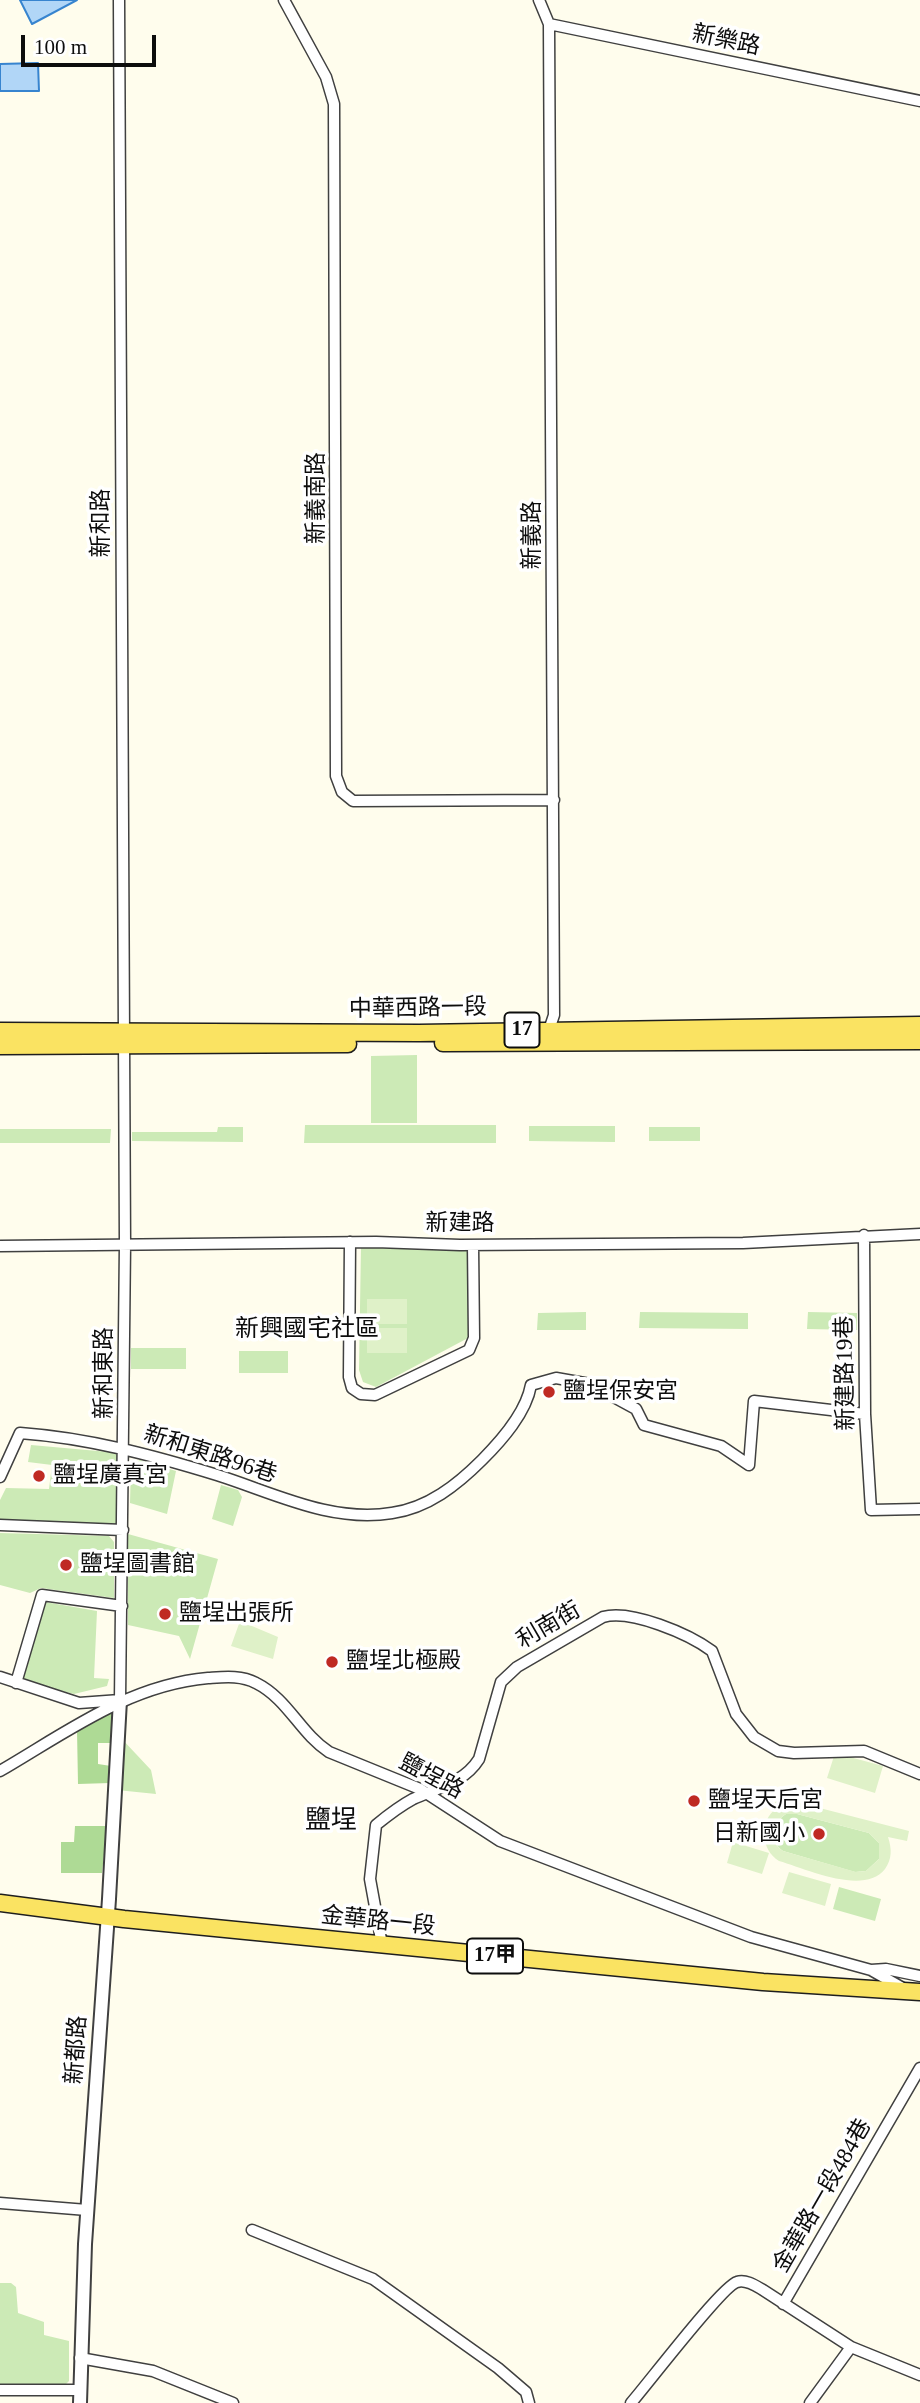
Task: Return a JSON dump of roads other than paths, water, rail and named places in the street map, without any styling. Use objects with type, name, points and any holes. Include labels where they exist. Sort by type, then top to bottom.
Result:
[{"type":"main road","name":"中華西路一段","points":[[546,1037],[920,1025]]},
{"type":"main road","name":"中華西路一段","points":[[0,1031],[124,1038],[546,1037],[920,1041]]},
{"type":"main road","name":"中華西路一段","points":[[0,1046],[124,1038]]},
{"type":"main road","name":"金華路一段","points":[[0,1903],[108,1917],[763,1982],[913,1991]]},
{"type":"street","name":"新和路","points":[[119,0],[124,1038]]},
{"type":"street","name":"新義南路","points":[[284,0],[326,77],[334,104],[336,776],[342,792],[353,801],[554,800]]},
{"type":"street","points":[[538,0],[549,24]]},
{"type":"street","name":"新義路","points":[[546,1037],[554,1015],[549,24]]},
{"type":"street","name":"新樂路","points":[[549,24],[920,101]]},
{"type":"street","name":"新和東路","points":[[120,1700],[125,1448],[124,1038]]},
{"type":"street","name":"新建路","points":[[0,1246],[350,1242],[472,1245],[743,1243],[920,1234]]},
{"type":"street","name":"新建路19巷","points":[[864,1235],[865,1414],[871,1510],[920,1509]]},
{"type":"street","points":[[350,1242],[349,1377],[352,1388],[361,1394],[375,1395],[469,1350],[474,1338],[472,1245]]},
{"type":"street","name":"新和東路96巷","points":[[12,1445],[20,1433],[125,1448],[235,1481],[312,1509],[359,1515],[393,1513],[429,1503],[466,1476],[494,1448],[528,1397],[531,1385],[556,1378],[590,1384],[636,1409],[644,1425],[721,1446],[749,1465],[754,1401],[865,1414]]},
{"type":"street","points":[[0,1449],[12,1445]]},
{"type":"street","points":[[0,1477],[12,1445]]},
{"type":"street","points":[[0,1525],[123,1530]]},
{"type":"street","points":[[16,1683],[42,1595],[122,1606]]},
{"type":"street","name":"利南街","points":[[382,1945],[370,1879],[373,1832],[383,1819],[414,1799],[472,1769],[479,1759],[502,1682],[517,1667],[608,1615],[653,1622],[712,1651],[736,1714],[754,1737],[778,1751],[864,1751],[920,1774]]},
{"type":"street","name":"鹽埕路","points":[[0,1771],[120,1700],[173,1682],[192,1679],[229,1676],[253,1681],[282,1701],[322,1748],[393,1775],[428,1794],[500,1841],[751,1937],[871,1970],[913,1991]]},
{"type":"street","points":[[0,1677],[89,1705],[120,1700]]},
{"type":"street","name":"新都路","points":[[80,2397],[87,2210],[120,1700]]},
{"type":"street","name":"鹽埕路","points":[[871,1970],[886,1969],[920,1976]]},
{"type":"street","name":"金華路一段484巷","points":[[631,2403],[662,2366],[668,2352],[697,2326],[728,2288],[738,2281],[751,2283],[783,2304],[920,2068]]},
{"type":"street","points":[[0,2203],[87,2210]]},
{"type":"street","points":[[252,2230],[373,2279],[498,2368],[526,2392],[529,2403]]},
{"type":"street","points":[[783,2304],[851,2347],[920,2375]]},
{"type":"street","points":[[810,2403],[851,2347]]},
{"type":"street","points":[[80,2358],[153,2371],[233,2403]]},
{"type":"street","points":[[0,2390],[80,2397]]},
{"type":"water","points":[[20,0],[77,0],[32,24]]},
{"type":"water","points":[[38,63],[39,91],[0,91],[0,64]]},
{"type":"place","name":"鹽埕保安宮","points":[[549,1392]]},
{"type":"place","name":"鹽埕廣真宮","points":[[39,1476]]},
{"type":"place","name":"鹽埕圖書館","points":[[66,1565]]},
{"type":"place","name":"鹽埕出張所","points":[[165,1614]]},
{"type":"place","name":"鹽埕北極殿","points":[[332,1662]]},
{"type":"place","name":"鹽埕天后宮","points":[[694,1801]]},
{"type":"place","name":"日新國小","points":[[819,1834]]},
{"type":"district","name":"新興國宅社區","points":[[307,1330]]},
{"type":"district","name":"鹽埕","points":[[331,1821]]}]
